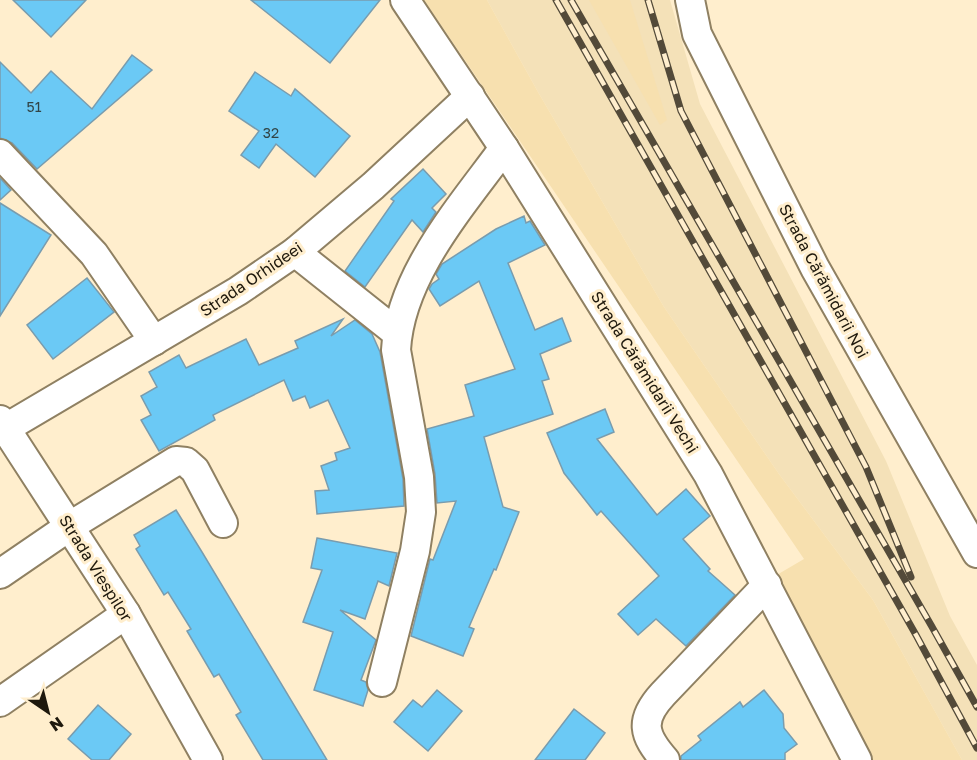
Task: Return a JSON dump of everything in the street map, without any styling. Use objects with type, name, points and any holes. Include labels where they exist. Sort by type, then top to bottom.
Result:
[{"type":"street","name":"Strada Cărămidarii Vechi","points":[[405,0],[504,148],[708,474],[857,760]]},
{"type":"street","name":"Strada Cărămidarii Noi","points":[[690,0],[697,34],[815,268],[977,553]]},
{"type":"street","name":"Strada Orhideei","points":[[3,424],[154,341],[238,291],[295,252],[373,186],[470,96]]},
{"type":"street","points":[[382,682],[415,551],[421,512],[419,477],[396,350],[397,333],[409,295],[428,256],[504,148]]},
{"type":"street","points":[[0,154],[94,254],[154,341]]},
{"type":"street","points":[[295,252],[397,333]]},
{"type":"street","name":"Strada Viespilor","points":[[3,424],[126,614],[208,760]]},
{"type":"street","points":[[0,574],[70,525],[176,461],[186,462],[195,470],[223,523]]},
{"type":"street","points":[[665,760],[647,733],[648,713],[658,699],[767,585]]},
{"type":"street","points":[[0,702],[126,614]]},
{"type":"street","name":"Strada Viespilor","points":[[185,720],[193,760]]},
{"type":"shaded area","points":[[424,0],[487,0],[664,307],[779,474],[873,600],[962,760],[872,760],[775,576],[804,559]]},
{"type":"shaded area","points":[[487,0],[670,0],[700,104],[886,461],[950,616],[977,665],[977,760],[962,760],[873,600],[779,474],[664,307]]},
{"type":"shaded area","points":[[589,0],[630,0],[667,120],[660,125]]},
{"type":"building","points":[[13,0],[86,0],[51,37]]},
{"type":"building","points":[[251,0],[380,0],[330,63]]},
{"type":"building","points":[[132,55],[152,70],[37,169],[12,143],[0,138],[0,62],[31,93],[51,71],[92,109]]},
{"type":"building","points":[[255,72],[291,96],[295,89],[350,136],[315,177],[276,144],[259,168],[241,155],[259,131],[229,111]]},
{"type":"building","points":[[423,169],[446,194],[432,208],[436,212],[423,232],[412,220],[365,287],[345,271],[394,201],[391,199]]},
{"type":"building","points":[[0,178],[11,190],[0,200]]},
{"type":"building","points":[[0,203],[51,235],[0,316]]},
{"type":"building","points":[[524,216],[526,223],[530,221],[545,245],[508,263],[535,330],[562,318],[571,341],[540,354],[549,379],[542,381],[553,414],[484,437],[503,507],[519,512],[496,570],[494,569],[469,627],[474,629],[463,656],[411,636],[430,559],[433,560],[456,501],[437,503],[435,474],[427,429],[474,416],[465,385],[515,369],[479,281],[440,306],[429,289],[439,279],[436,274],[442,264],[496,229]]},
{"type":"building","points":[[87,278],[114,312],[53,359],[27,325]]},
{"type":"building","points":[[343,319],[331,336],[355,320],[372,334],[380,352],[403,479],[404,506],[317,514],[315,491],[329,490],[321,466],[337,460],[335,453],[350,448],[328,400],[310,408],[305,396],[293,401],[284,380],[213,415],[215,420],[159,451],[141,420],[151,415],[141,396],[157,387],[149,372],[179,355],[186,368],[246,339],[259,365],[298,348],[295,341]]},
{"type":"building","points":[[605,409],[614,432],[597,439],[657,515],[686,489],[710,516],[683,539],[710,569],[708,571],[735,595],[686,646],[656,619],[638,635],[618,614],[659,576],[601,511],[597,515],[564,473],[547,433]]},
{"type":"building","points":[[176,510],[327,760],[263,760],[236,715],[241,712],[219,674],[214,677],[187,631],[191,629],[168,592],[164,595],[136,549],[140,546],[134,535]]},
{"type":"building","points":[[317,538],[397,553],[389,586],[378,581],[365,619],[340,610],[376,640],[361,680],[366,682],[368,690],[363,706],[314,690],[333,632],[303,622],[322,570],[311,568]]},
{"type":"building","points":[[437,690],[462,711],[428,751],[394,722],[413,700],[422,707]]},
{"type":"building","points":[[764,690],[783,714],[784,728],[797,744],[785,753],[785,760],[681,760],[681,756],[701,740],[698,736],[740,702],[743,707]]},
{"type":"building","points":[[98,705],[131,734],[109,760],[92,760],[68,739]]},
{"type":"building","points":[[574,709],[605,733],[585,760],[535,760]]},
{"type":"railway","points":[[556,0],[916,635],[977,748]]},
{"type":"railway","points":[[571,0],[977,707]]},
{"type":"railway","points":[[648,0],[681,111],[866,467],[911,577]]}]
